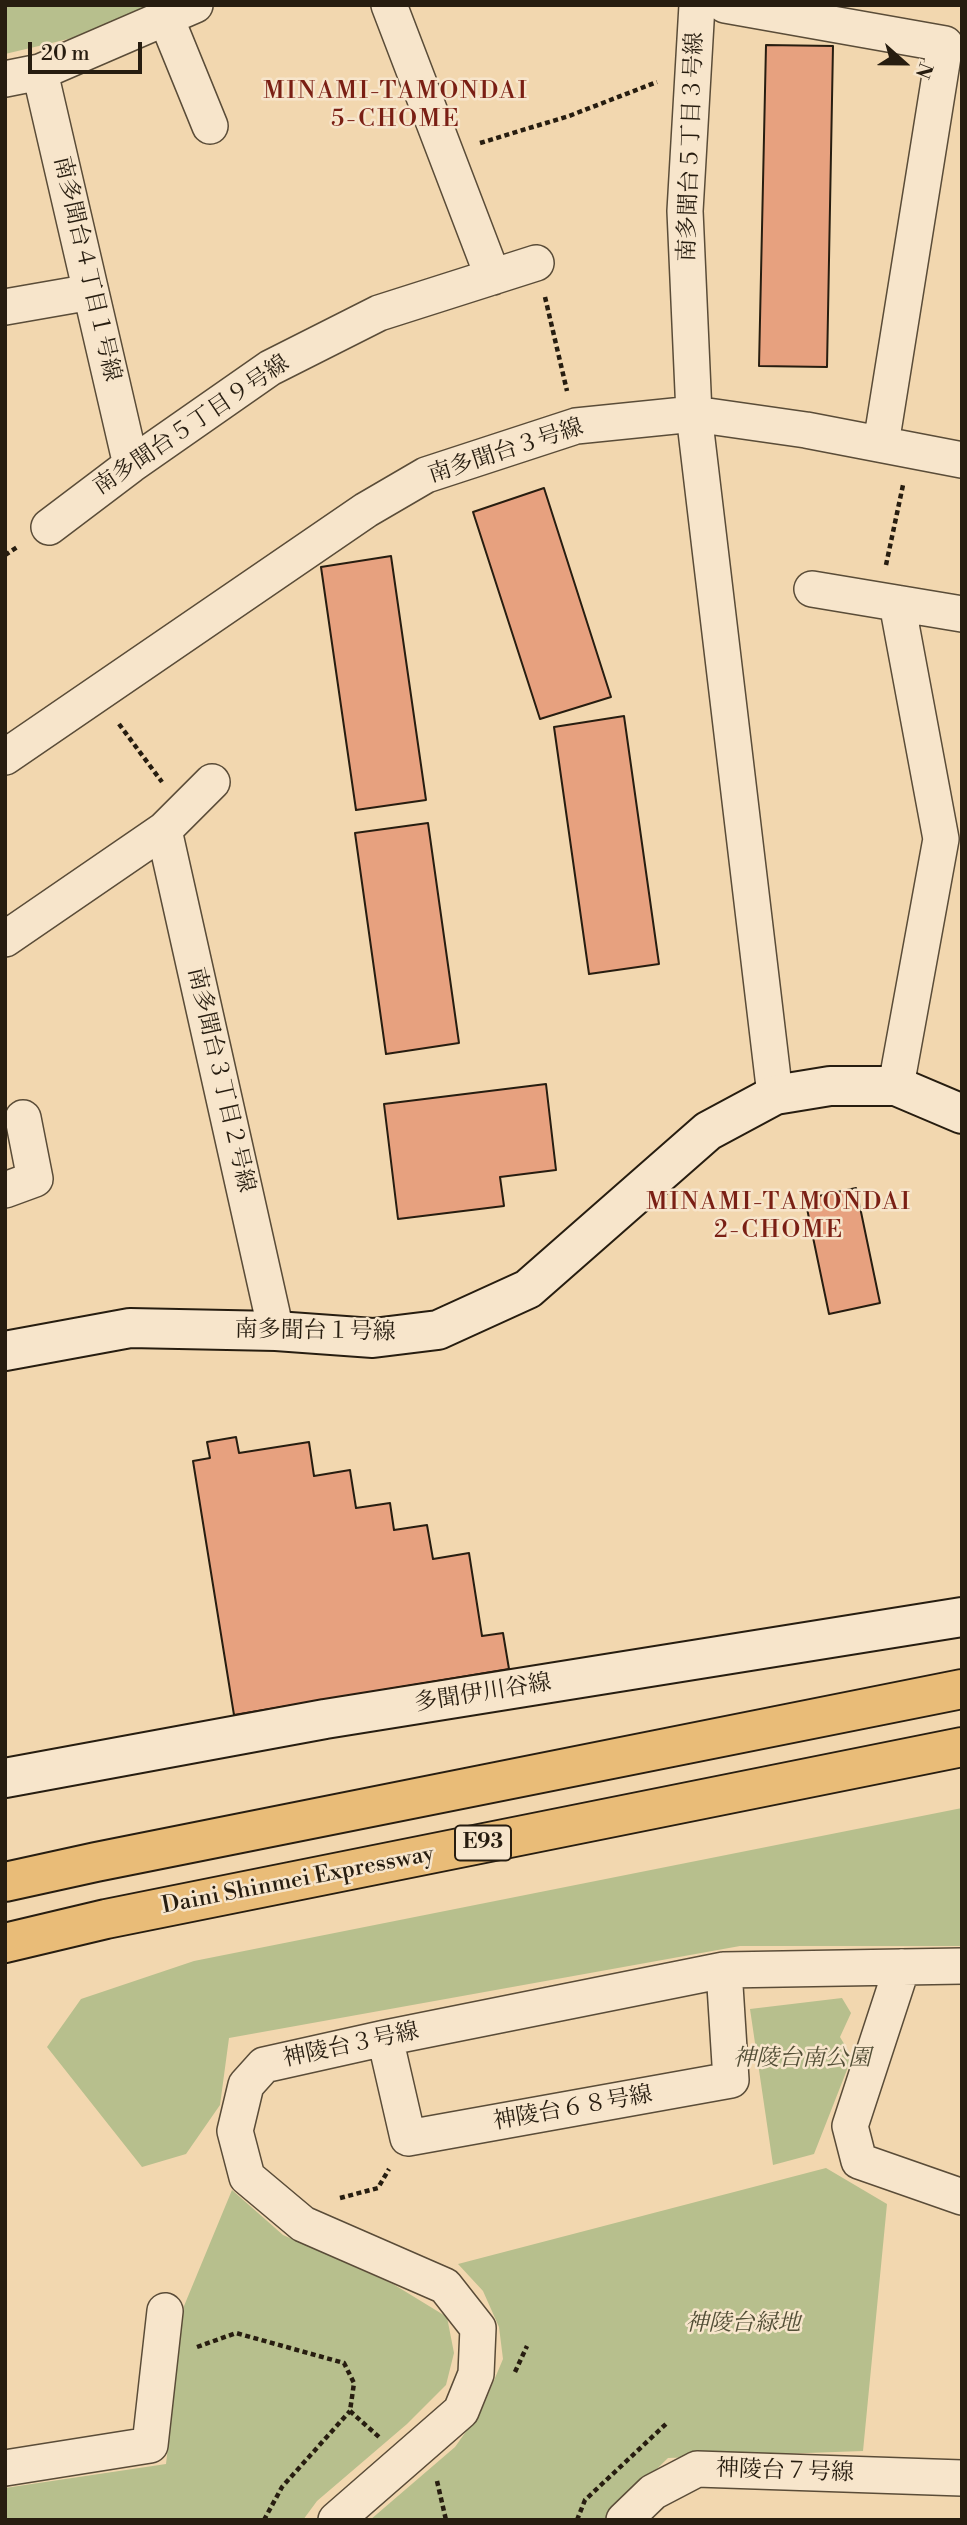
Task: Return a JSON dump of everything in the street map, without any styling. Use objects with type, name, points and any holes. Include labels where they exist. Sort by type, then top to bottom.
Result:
[{"type":"highway","points":[[5,1882],[962,1689]]},
{"type":"highway","name":"Daini Shinmei Expressway","points":[[5,1942],[962,1747]]},
{"type":"street","points":[[389,5],[493,277]]},
{"type":"street","name":"南多聞台５丁目３号線","points":[[697,5],[685,211],[694,414],[775,1095]]},
{"type":"street","points":[[725,5],[945,44],[896,447]]},
{"type":"street","points":[[5,79],[40,72],[181,11],[210,126]]},
{"type":"street","name":"南多聞台４丁目１号線","points":[[40,72],[131,465]]},
{"type":"street","name":"南多聞台５丁目９号線","points":[[49,527],[131,465],[270,368],[379,313],[536,263]]},
{"type":"street","points":[[5,307],[91,292]]},
{"type":"street","name":"南多聞台３号線","points":[[5,757],[366,510],[426,475],[576,426],[694,414],[806,429],[962,460]]},
{"type":"street","points":[[812,589],[962,614]]},
{"type":"street","points":[[888,602],[951,841],[896,1086]]},
{"type":"street","points":[[5,939],[174,820],[212,782]]},
{"type":"street","name":"南多聞台３丁目２号線","points":[[174,820],[276,1331]]},
{"type":"street","name":"南多聞台１号線","points":[[5,1351],[130,1328],[276,1331],[373,1338],[438,1330],[528,1289],[708,1131],[775,1095],[830,1086],[896,1086],[962,1115]]},
{"type":"street","points":[[5,1190],[35,1179],[23,1118]]},
{"type":"street","name":"多聞伊川谷線","points":[[5,1778],[325,1719],[962,1617]]},
{"type":"street","name":"神陵台３号線","points":[[336,2520],[421,2469],[461,2411],[476,2374],[478,2328],[445,2286],[303,2224],[247,2177],[235,2131],[246,2085],[264,2065],[724,1970],[962,1966]]},
{"type":"street","points":[[902,1967],[850,2126],[859,2161],[962,2197]]},
{"type":"street","name":"神陵台６８号線","points":[[408,2138],[731,2080],[724,1970]]},
{"type":"street","points":[[385,2038],[408,2138]]},
{"type":"street","points":[[5,2468],[150,2445],[164,2324]]},
{"type":"street","name":"神陵台７号線","points":[[624,2520],[653,2492],[697,2469],[962,2478]]},
{"type":"path","points":[[446,154],[569,116],[693,67]]},
{"type":"path","points":[[536,263],[576,426]]},
{"type":"path","points":[[888,602],[896,447]]},
{"type":"path","points":[[97,695],[174,820]]},
{"type":"path","points":[[289,2212],[378,2188],[408,2138]]},
{"type":"path","points":[[164,2324],[198,2347],[236,2333],[344,2363],[354,2383],[350,2411],[282,2487],[264,2520]]},
{"type":"path","points":[[350,2411],[421,2469],[446,2520]]},
{"type":"path","points":[[577,2520],[585,2500],[667,2423]]},
{"type":"green space","points":[[5,5],[174,5],[140,22],[5,54]]},
{"type":"green space","points":[[962,1808],[962,1946],[740,1946],[229,2038],[220,2105],[186,2154],[142,2167],[47,2047],[81,1999],[194,1961]]},
{"type":"green space","name":"神陵台南公園","points":[[842,1998],[851,2013],[840,2037],[852,2057],[814,2154],[773,2165],[750,2009]]},
{"type":"green space","name":"神陵台緑地","points":[[826,2168],[887,2204],[863,2451],[668,2458],[605,2520],[370,2520],[455,2447],[482,2409],[503,2359],[499,2327],[483,2291],[458,2264]]},
{"type":"green space","points":[[232,2190],[283,2235],[393,2284],[447,2317],[454,2353],[446,2385],[407,2424],[317,2501],[303,2520],[5,2520],[5,2488],[166,2464],[184,2306]]},
{"type":"building","points":[[766,45],[833,46],[827,367],[759,366]]},
{"type":"building","points":[[544,488],[611,697],[540,719],[473,512]]},
{"type":"building","points":[[391,556],[426,800],[356,810],[321,567]]},
{"type":"building","points":[[624,716],[659,964],[589,974],[554,727]]},
{"type":"building","points":[[428,823],[459,1043],[386,1054],[355,833]]},
{"type":"building","points":[[546,1084],[556,1170],[500,1177],[504,1206],[398,1219],[384,1104]]},
{"type":"building","points":[[856,1188],[880,1303],[829,1314],[805,1199]]},
{"type":"building","points":[[236,1437],[239,1453],[309,1442],[314,1476],[350,1470],[356,1508],[390,1503],[394,1530],[427,1525],[433,1559],[469,1553],[482,1636],[503,1633],[509,1669],[234,1715],[193,1461],[210,1458],[207,1442]]},
{"type":"district","name":"MINAMI-TAMONDAI 5-CHOME","points":[[396,106]]},
{"type":"district","name":"MINAMI-TAMONDAI 2-CHOME","points":[[779,1217]]}]
